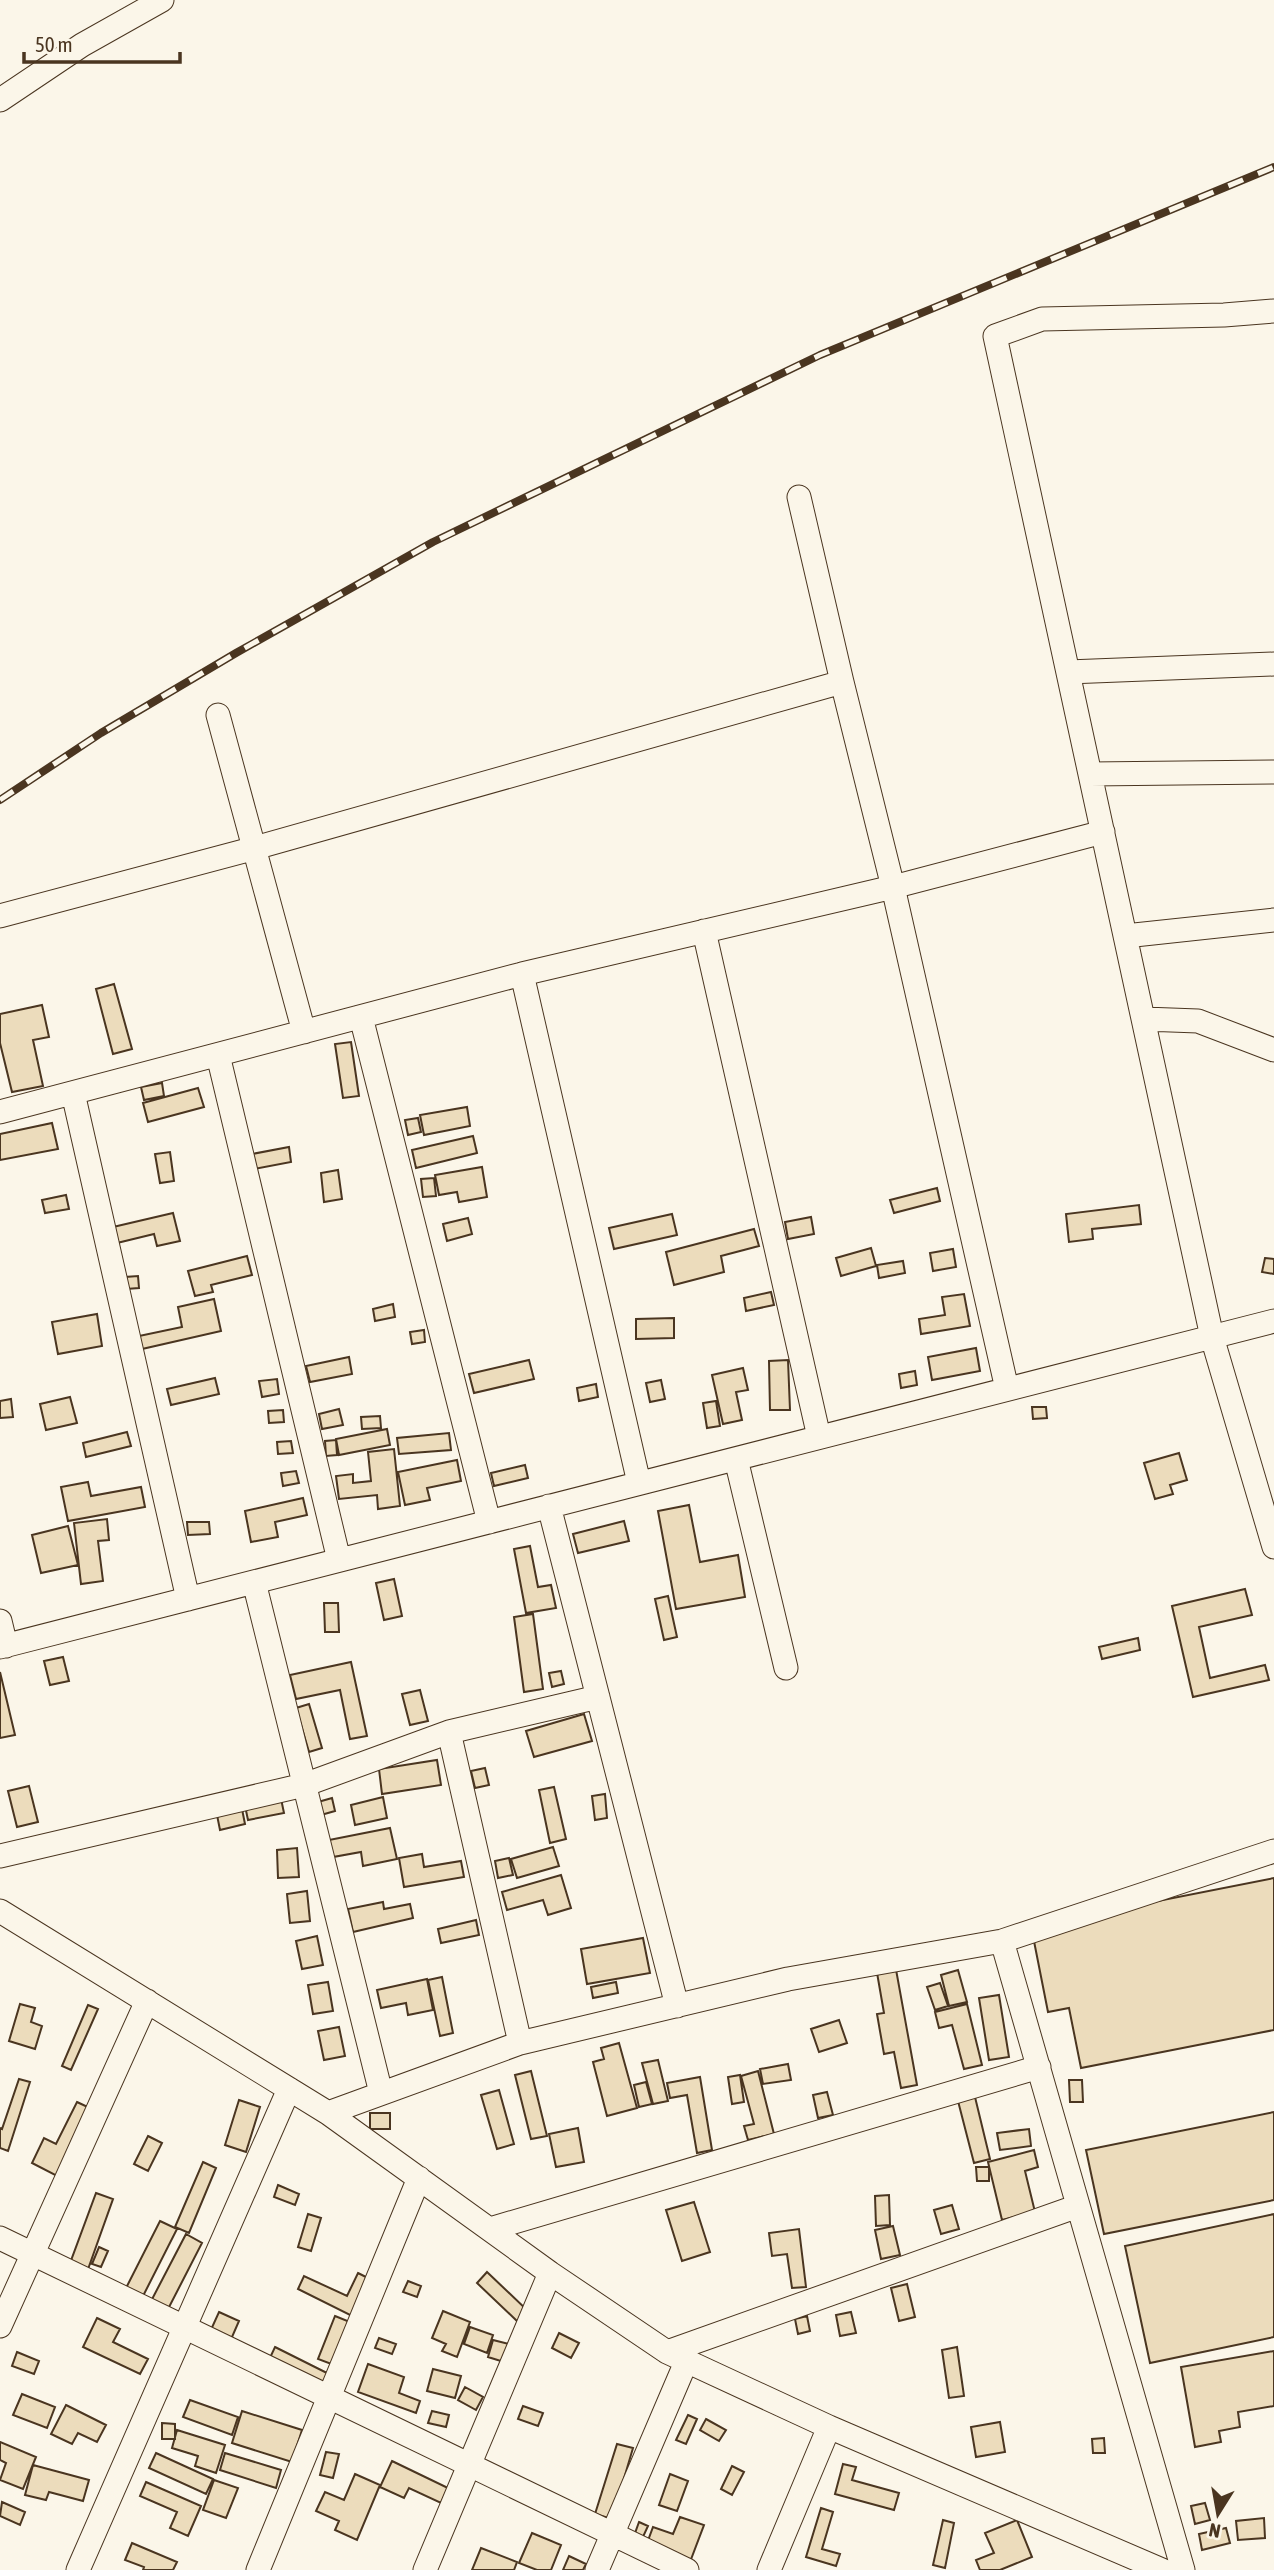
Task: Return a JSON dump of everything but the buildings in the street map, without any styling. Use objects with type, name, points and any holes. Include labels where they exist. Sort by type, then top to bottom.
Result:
[{"type":"street","points":[[0,100],[82,45],[162,0]]},
{"type":"street","points":[[1274,311],[1224,315],[1042,319],[995,336],[1212,1336],[1274,1547]]},
{"type":"street","points":[[799,498],[894,887],[1007,1390]]},
{"type":"street","points":[[1068,672],[1274,664]]},
{"type":"street","points":[[0,916],[255,848],[842,682]]},
{"type":"street","points":[[218,715],[304,1032]]},
{"type":"street","points":[[1090,774],[1274,772]]},
{"type":"street","points":[[0,1112],[522,974],[894,887],[1103,832]]},
{"type":"street","points":[[1125,936],[1274,920]]},
{"type":"street","points":[[704,932],[819,1437]]},
{"type":"street","points":[[522,974],[639,1483]]},
{"type":"street","points":[[361,1017],[489,1522]]},
{"type":"street","points":[[1143,1019],[1198,1021],[1274,1050]]},
{"type":"street","points":[[218,1055],[339,1560]]},
{"type":"street","points":[[73,1093],[188,1599]]},
{"type":"street","points":[[0,1620],[3,1646],[1274,1321]]},
{"type":"street","points":[[736,1458],[786,1668]]},
{"type":"street","points":[[550,1506],[677,2006]]},
{"type":"street","points":[[254,1582],[381,2093]]},
{"type":"street","points":[[0,1856],[304,1785],[449,1732],[598,1696]]},
{"type":"street","points":[[449,1732],[520,2043]]},
{"type":"street","points":[[328,2113],[520,2043],[788,1979],[1002,1941],[1274,1851]]},
{"type":"street","points":[[0,1911],[328,2113],[550,2273],[676,2357],[829,2427],[1162,2570]]},
{"type":"street","points":[[1002,1941],[1183,2570]]},
{"type":"street","points":[[0,2326],[147,2001]]},
{"type":"street","points":[[490,2229],[1038,2067]]},
{"type":"street","points":[[78,2570],[289,2089]]},
{"type":"street","points":[[258,2570],[419,2178]]},
{"type":"street","points":[[597,2570],[676,2357],[1078,2206]]},
{"type":"street","points":[[0,2238],[687,2570]]},
{"type":"street","points":[[425,2570],[550,2273]]},
{"type":"street","points":[[769,2570],[829,2427]]},
{"type":"railway","points":[[0,800],[101,733],[433,542],[820,355],[1274,167]]}]
